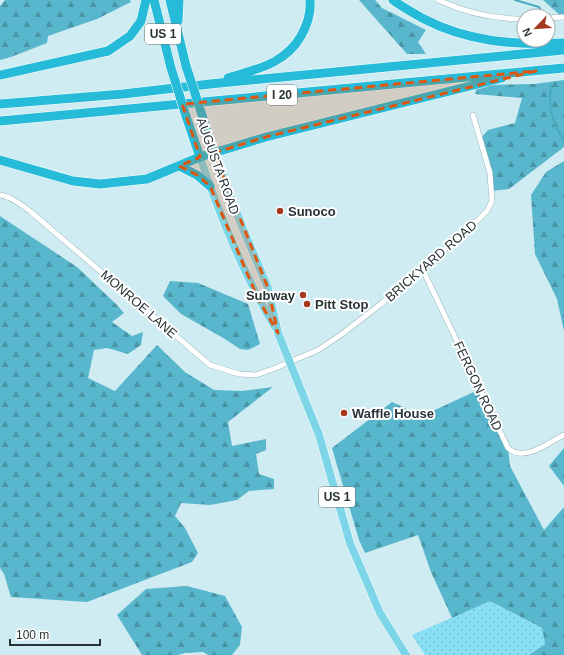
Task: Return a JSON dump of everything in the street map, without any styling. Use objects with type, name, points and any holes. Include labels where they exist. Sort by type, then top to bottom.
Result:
[{"type":"highway","points":[[0,75],[108,52],[130,36],[141,21],[146,0]]},
{"type":"highway","name":"AUGUSTA ROAD","points":[[154,0],[171,68],[200,157]]},
{"type":"highway","name":"AUGUSTA ROAD","points":[[170,0],[186,66],[214,153]]},
{"type":"highway","points":[[177,28],[179,0]]},
{"type":"highway","points":[[210,84],[270,64],[286,54],[295,46],[309,19],[310,0]]},
{"type":"highway","points":[[393,0],[409,11],[441,27],[475,38],[510,42],[564,43]]},
{"type":"highway","name":"I 20","points":[[0,104],[123,94],[210,84],[564,50]]},
{"type":"highway","name":"I 20","points":[[0,121],[564,68]]},
{"type":"highway","points":[[0,160],[73,181],[100,184],[147,179],[200,157],[273,135],[413,99],[536,71]]},
{"type":"highway","points":[[179,166],[197,175],[210,186]]},
{"type":"main road","name":"AUGUSTA ROAD","points":[[214,153],[243,229],[268,288],[278,333],[319,435],[350,543],[380,612],[406,655]]},
{"type":"main road","name":"AUGUSTA ROAD","points":[[200,157],[228,234],[258,299],[278,333]]},
{"type":"street","points":[[438,0],[469,13],[498,18],[516,19]]},
{"type":"street","name":"BRICKYARD ROAD","points":[[289,361],[318,350],[381,304],[468,230],[487,211],[492,201],[490,173],[474,115]]},
{"type":"street","name":"MONROE LANE","points":[[0,195],[18,202],[38,217],[210,365],[239,374],[256,375],[289,361]]},
{"type":"street","name":"FERGON ROAD","points":[[422,268],[508,448],[517,453],[523,454],[540,448],[564,435]]},
{"type":"highlighted area","points":[[536,71],[266,137],[214,153],[268,288],[278,333],[258,299],[210,186],[197,175],[179,166],[200,157],[182,104]]},
{"type":"shaded area","points":[[490,601],[542,628],[545,644],[529,655],[425,655],[412,635]]},
{"type":"green space","points":[[5,0],[130,0],[131,2],[97,19],[48,36],[47,43],[0,60],[0,6]]},
{"type":"green space","points":[[359,0],[375,0],[382,8],[426,30],[418,42],[426,54],[407,54]]},
{"type":"green space","points":[[543,0],[564,0],[564,17],[556,12],[556,8],[552,8]]},
{"type":"green space","points":[[564,80],[564,147],[509,189],[492,191],[480,139],[488,130],[515,123],[522,98],[475,94],[477,85],[534,84]]},
{"type":"green space","points":[[564,161],[564,331],[557,299],[535,254],[531,195],[546,172]]},
{"type":"green space","points":[[0,216],[77,267],[124,313],[112,322],[132,336],[143,332],[141,345],[128,354],[107,348],[94,350],[88,378],[115,391],[157,345],[185,372],[214,390],[242,391],[273,387],[228,422],[232,446],[266,439],[266,450],[256,454],[259,474],[274,479],[274,489],[249,491],[237,500],[210,505],[181,503],[175,516],[185,528],[198,553],[192,562],[87,602],[11,597],[4,574],[0,568]]},
{"type":"green space","points":[[170,281],[198,283],[248,304],[260,344],[248,350],[240,349],[181,314],[163,296]]},
{"type":"green space","points":[[480,389],[508,448],[510,466],[544,530],[564,507],[564,655],[529,655],[545,644],[542,628],[490,601],[452,618],[431,572],[418,535],[365,553],[359,540],[332,448],[392,402],[422,416]]},
{"type":"green space","points":[[564,448],[564,486],[549,466]]},
{"type":"green space","points":[[187,586],[225,596],[242,627],[240,645],[232,655],[208,655],[203,652],[178,655],[142,655],[117,615],[146,589]]},
{"type":"waterway","points":[[515,0],[540,8]]},
{"type":"waterway","points":[[551,85],[550,108],[553,120],[564,141]]},
{"type":"place","name":"Sunoco","points":[[280,211]]},
{"type":"place","name":"Subway","points":[[303,295]]},
{"type":"place","name":"Pitt Stop","points":[[307,304]]},
{"type":"place","name":"Waffle House","points":[[344,413]]}]
